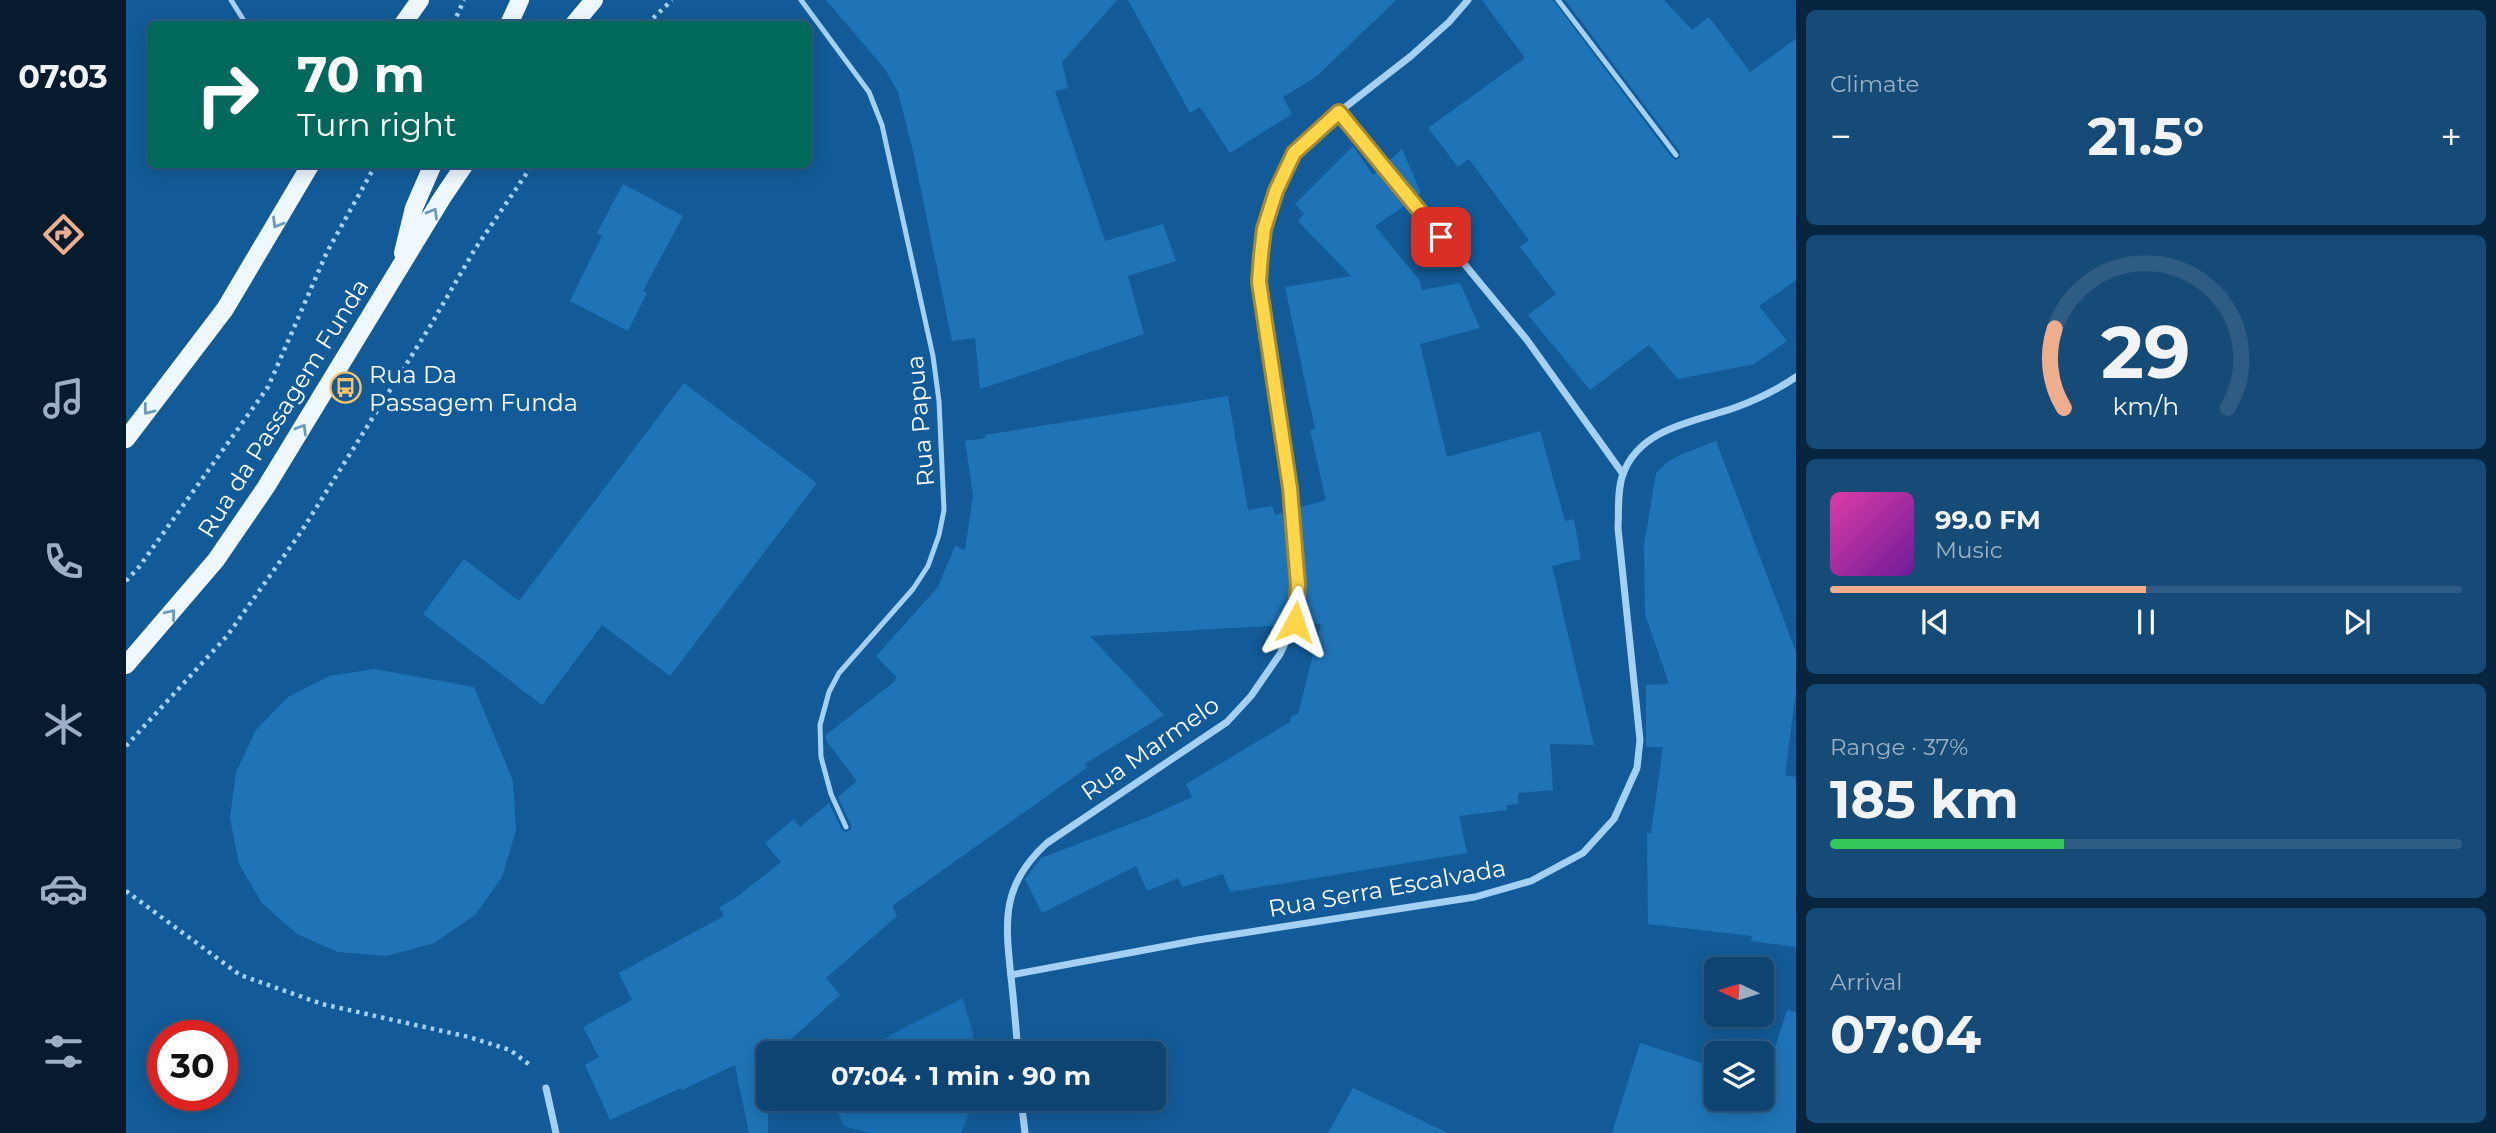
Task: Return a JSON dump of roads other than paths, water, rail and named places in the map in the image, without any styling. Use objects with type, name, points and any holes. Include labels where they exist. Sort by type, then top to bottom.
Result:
[{"type":"main road","points":[[405,21],[420,0]]},
{"type":"main road","points":[[510,21],[520,0]]},
{"type":"main road","points":[[576,21],[594,0]]},
{"type":"main road","points":[[127,435],[225,309],[309,168]]},
{"type":"main road","points":[[397,273],[414,208],[431,168]]},
{"type":"main road","name":"Rua da Passagem Funda","points":[[126,665],[216,560],[273,475],[462,168]]},
{"type":"street","name":"Rua Marmelo","points":[[1017,1041],[1006,941],[1007,914],[1015,887],[1028,860],[1047,843],[1227,722],[1251,696],[1272,665],[1295,622],[1298,585],[1290,488],[1259,282],[1264,229],[1276,191],[1294,153],[1339,112],[1411,56],[1449,22],[1468,0]]},
{"type":"street","points":[[1339,112],[1527,340],[1623,474]]},
{"type":"street","name":"Rua Serra Escalvada","points":[[1011,975],[1198,940],[1475,897],[1531,881],[1583,853],[1614,819],[1637,768],[1640,740],[1618,528],[1623,474],[1639,448],[1654,436],[1678,425],[1735,407],[1780,388],[1796,377]]},
{"type":"street","points":[[546,1088],[556,1133]]},
{"type":"street","points":[[1022,1111],[1025,1133]]},
{"type":"lane","points":[[231,0],[244,21]]},
{"type":"lane","name":"Rua Papua","points":[[800,0],[869,92],[882,125],[933,356],[939,401],[944,510],[936,545],[928,566],[913,589],[839,673],[829,692],[820,726],[821,757],[831,794],[846,827]]},
{"type":"lane","points":[[1558,0],[1676,155]]},
{"type":"place","name":"Rua Da Passagem Funda","points":[[346,388]]}]
